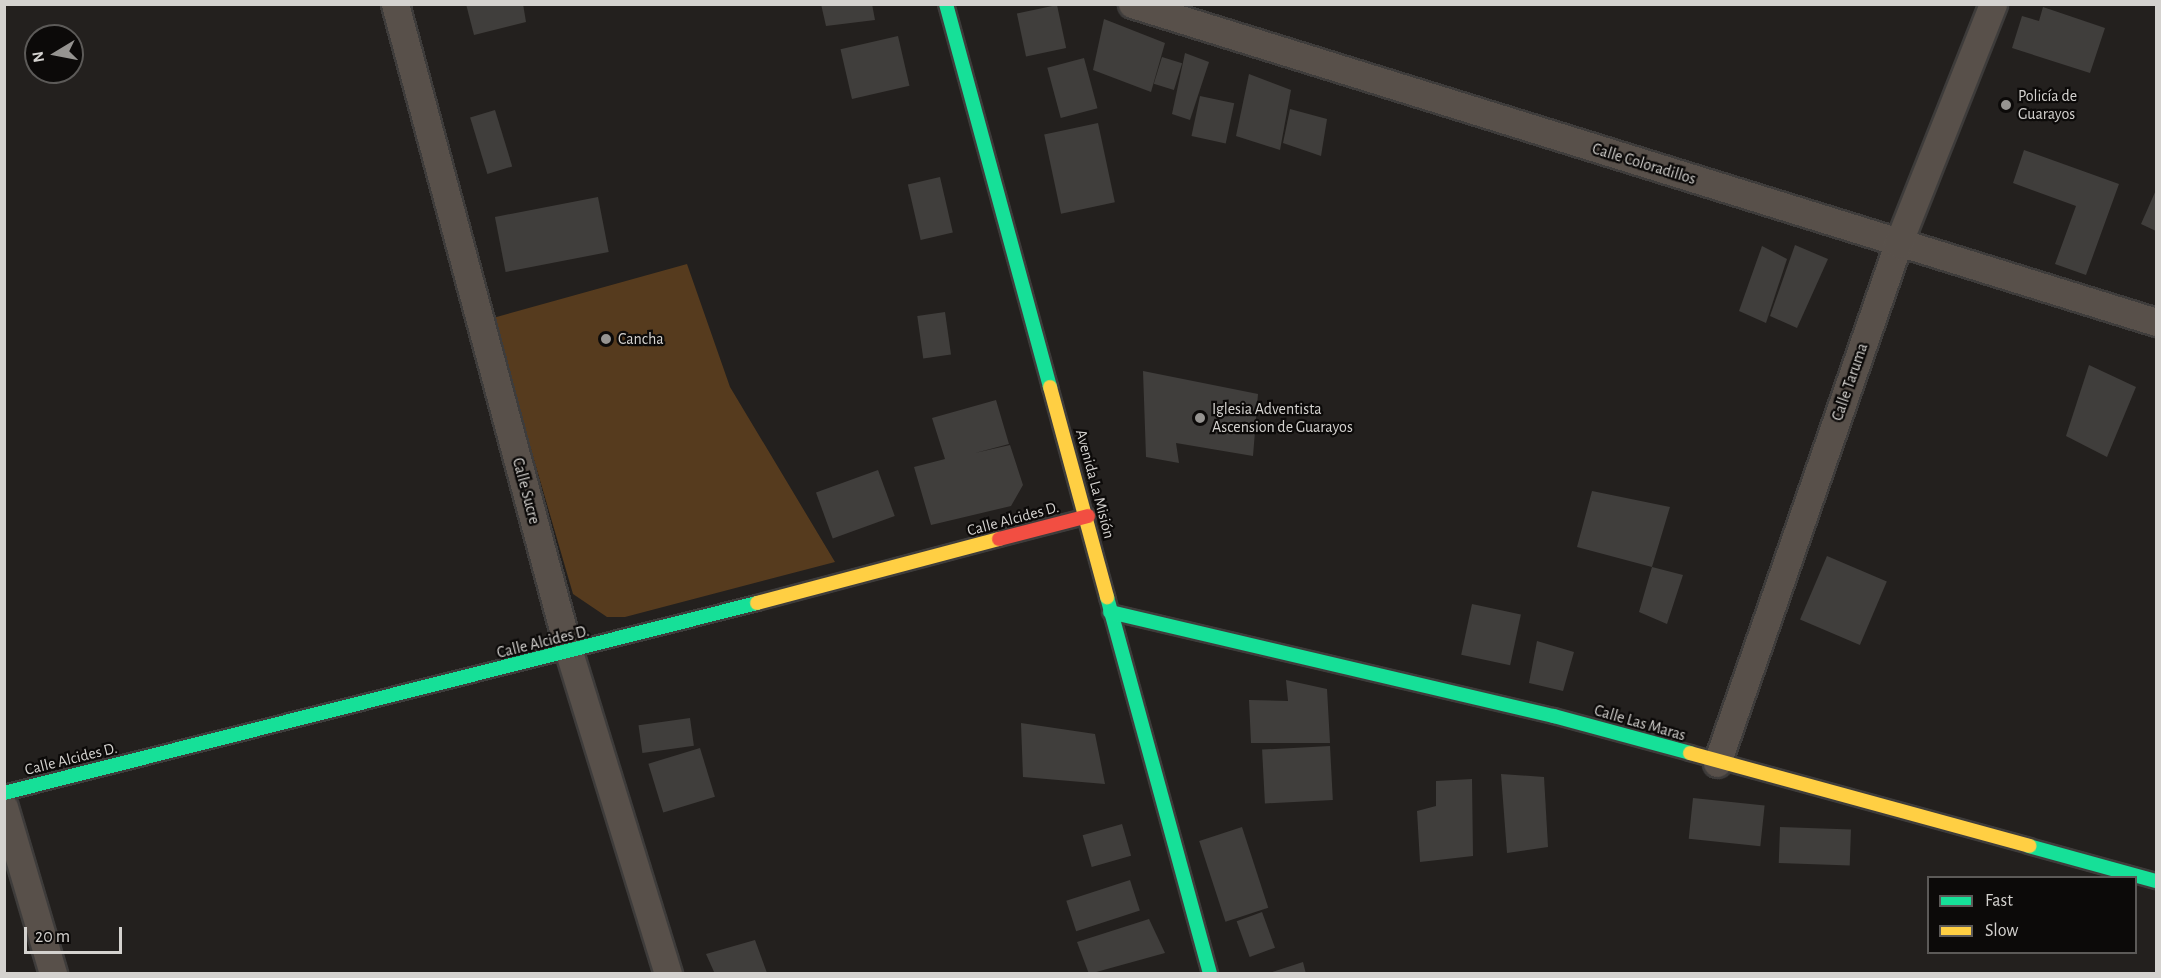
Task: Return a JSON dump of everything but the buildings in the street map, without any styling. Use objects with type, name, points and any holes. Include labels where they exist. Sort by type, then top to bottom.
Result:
[{"type":"street","name":"Calle Sucre","points":[[395,4],[569,652],[668,974]]},
{"type":"street","name":"Avenida La Misión","points":[[946,4],[1088,516],[1110,612],[1210,974]]},
{"type":"street","name":"Calle Coloradillos","points":[[1132,4],[1898,244],[2157,322]]},
{"type":"street","name":"Calle Taruma","points":[[1717,763],[1898,244],[1993,4]]},
{"type":"street","name":"Calle Alcides D.","points":[[4,793],[569,652],[1088,516]]},
{"type":"street","name":"Calle Las Maras","points":[[1110,612],[1554,716],[1717,763],[2157,881]]},
{"type":"street","points":[[4,807],[53,974]]},
{"type":"shaded area","points":[[687,264],[730,387],[835,562],[625,617],[607,617],[573,594],[493,318]]},
{"type":"traffic: fast","points":[[946,4],[1050,387]]},
{"type":"traffic: fast","points":[[1107,597],[1210,974]]},
{"type":"traffic: fast","points":[[4,793],[757,603]]},
{"type":"traffic: fast","points":[[1110,612],[1554,716],[1690,753]]},
{"type":"traffic: fast","points":[[2029,846],[2156,881]]},
{"type":"traffic: slow","points":[[1050,387],[1107,597]]},
{"type":"traffic: slow","points":[[757,603],[999,539]]},
{"type":"traffic: slow","points":[[1690,753],[2029,846]]},
{"type":"traffic: jam","points":[[999,539],[1088,516]]},
{"type":"place","name":"Policía de Guarayos","points":[[2006,105]]},
{"type":"place","name":"Cancha","points":[[606,339]]},
{"type":"place","name":"Iglesia Adventista Ascension de Guarayos","points":[[1200,418]]}]
